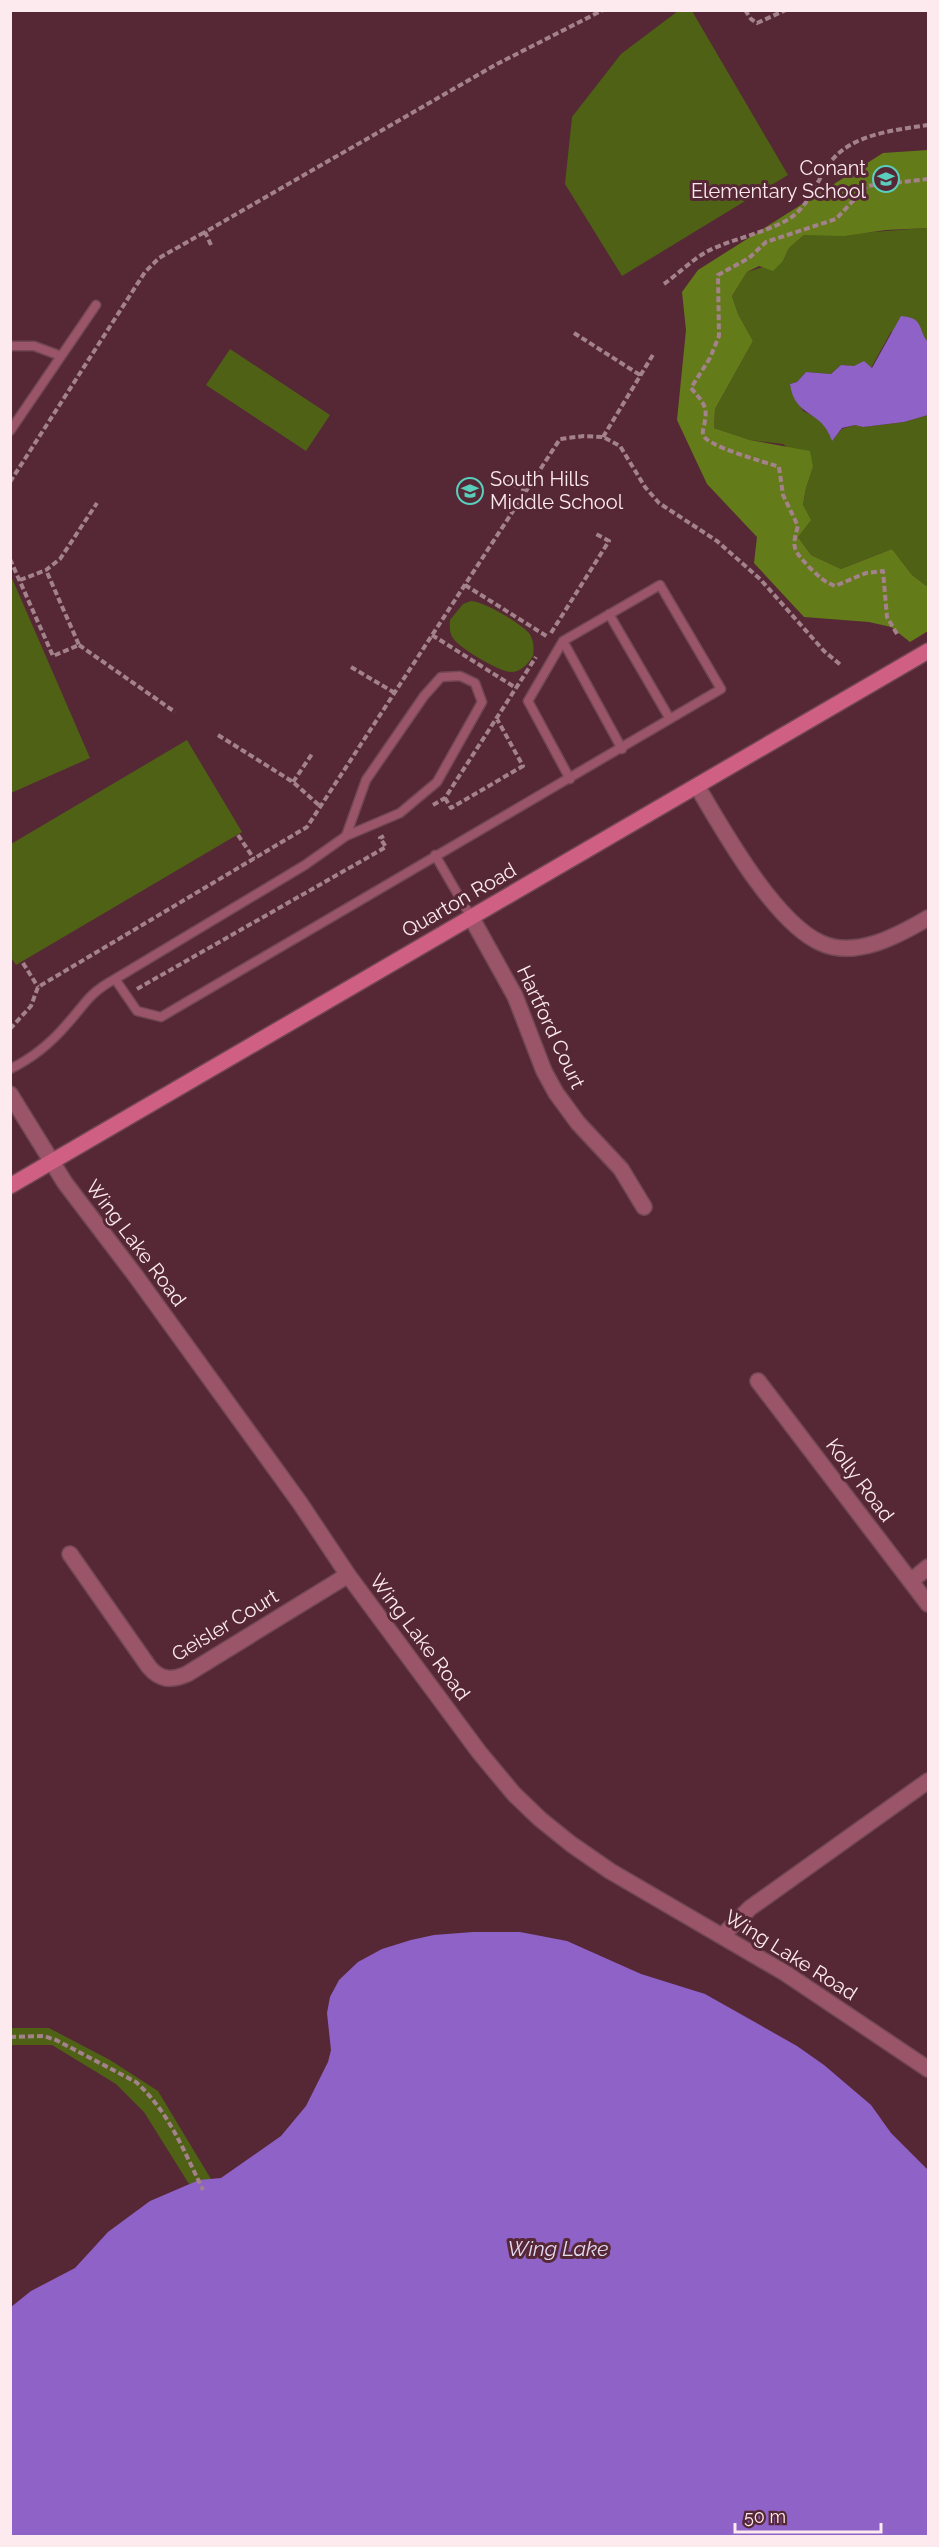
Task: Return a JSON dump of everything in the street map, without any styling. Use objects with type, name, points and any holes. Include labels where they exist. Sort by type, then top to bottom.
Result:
[{"type":"street","name":"Quarton Road","points":[[10,1186],[928,651]]},
{"type":"street","points":[[697,786],[748,870],[792,922],[821,943],[842,947],[866,945],[901,935],[928,918]]},
{"type":"street","name":"Hartford Court","points":[[471,917],[515,996],[544,1071],[556,1093],[578,1123],[621,1169],[644,1207]]},
{"type":"street","name":"Wing Lake Road","points":[[10,1094],[51,1162],[287,1484],[348,1575],[479,1752],[514,1794],[540,1820],[610,1871],[785,1973],[928,2069]]},
{"type":"street","name":"Kolly Road","points":[[758,1382],[928,1604]]},
{"type":"street","name":"Geisler Court","points":[[70,1554],[149,1667],[155,1674],[165,1679],[176,1679],[187,1674],[348,1575]]},
{"type":"street","points":[[910,1581],[928,1568]]},
{"type":"street","points":[[722,1936],[750,1908],[928,1781]]},
{"type":"lane","points":[[10,431],[96,305]]},
{"type":"lane","points":[[10,346],[34,346],[61,356]]},
{"type":"lane","points":[[115,978],[137,1011],[160,1017],[435,855],[570,779],[721,689],[660,585],[563,641],[528,701],[570,779]]},
{"type":"lane","points":[[609,614],[670,719]]},
{"type":"lane","points":[[563,641],[622,748]]},
{"type":"lane","points":[[10,1069],[43,1049],[71,1021],[96,989],[305,865],[346,836],[400,813],[437,782],[482,702],[475,683],[460,676],[441,677],[424,696],[366,780],[346,836]]},
{"type":"lane","points":[[435,855],[471,917]]},
{"type":"path","points":[[10,482],[145,272],[159,258],[497,64],[603,10]]},
{"type":"path","points":[[745,10],[757,23],[786,10]]},
{"type":"path","points":[[664,284],[706,252],[790,218],[802,208],[837,154],[850,145],[875,135],[928,125]]},
{"type":"path","points":[[897,634],[887,617],[883,571],[866,573],[835,586],[819,579],[796,556],[793,542],[798,526],[783,495],[779,467],[715,446],[703,435],[707,411],[705,404],[691,388],[710,358],[719,336],[718,274],[749,258],[766,242],[836,219],[867,186],[928,179]]},
{"type":"path","points":[[205,232],[211,245]]},
{"type":"path","points":[[760,232],[766,242]]},
{"type":"path","points":[[574,333],[640,375]]},
{"type":"path","points":[[603,437],[654,353]]},
{"type":"path","points":[[505,481],[526,491]]},
{"type":"path","points":[[20,580],[46,570],[60,559],[97,503]]},
{"type":"path","points":[[426,810],[445,798],[609,541],[596,534]]},
{"type":"path","points":[[10,559],[54,656],[79,645]]},
{"type":"path","points":[[46,570],[79,645],[175,712]]},
{"type":"path","points":[[465,585],[548,637]]},
{"type":"path","points":[[432,635],[516,688]]},
{"type":"path","points":[[351,667],[395,693]]},
{"type":"path","points":[[445,798],[450,808],[523,766],[497,719]]},
{"type":"path","points":[[218,735],[293,782],[320,806]]},
{"type":"path","points":[[293,782],[312,754]]},
{"type":"path","points":[[126,995],[386,847],[380,838],[389,832]]},
{"type":"path","points":[[238,835],[254,859]]},
{"type":"path","points":[[23,963],[38,987]]},
{"type":"path","points":[[10,2037],[19,2039],[44,2036],[56,2040],[136,2082],[146,2091],[173,2127],[203,2190]]},
{"type":"green space","points":[[678,11],[692,11],[788,175],[622,276],[565,184],[572,117],[621,54]]},
{"type":"green space","points":[[928,150],[928,228],[886,230],[844,236],[804,235],[789,248],[783,261],[773,271],[759,266],[747,272],[732,296],[738,314],[753,341],[715,409],[714,428],[750,440],[810,451],[813,467],[803,505],[811,520],[798,537],[811,555],[841,569],[892,549],[912,575],[928,587],[928,631],[910,642],[891,627],[869,622],[804,617],[754,563],[757,537],[707,484],[677,420],[686,330],[682,292],[698,270],[883,153]]},
{"type":"green space","points":[[928,228],[928,342],[924,337],[891,332],[871,368],[841,365],[831,374],[806,372],[797,382],[790,384],[803,411],[821,422],[832,440],[842,429],[855,425],[863,427],[904,422],[928,415],[928,587],[912,575],[892,549],[841,569],[811,555],[798,537],[806,488],[813,467],[783,444],[750,440],[714,428],[715,409],[753,341],[738,314],[732,296],[747,272],[783,261],[789,248],[804,235]]},
{"type":"green space","points":[[230,349],[330,415],[306,451],[206,385]]},
{"type":"green space","points":[[11,576],[90,758],[10,793]]},
{"type":"green space","points":[[471,601],[502,614],[529,633],[532,638],[533,656],[524,667],[511,672],[498,668],[471,653],[453,638],[450,632],[450,620],[463,604]]},
{"type":"green space","points":[[187,740],[242,832],[16,965],[10,956],[11,844]]},
{"type":"green space","points":[[11,2028],[49,2028],[110,2060],[158,2091],[211,2179],[189,2184],[144,2112],[116,2084],[52,2045],[11,2045]]},
{"type":"water","points":[[901,316],[914,319],[928,342],[928,415],[904,422],[842,428],[832,441],[822,423],[797,403],[790,384],[797,382],[806,372],[831,374],[841,365],[854,366],[864,361],[872,368]]},
{"type":"water","name":"Wing Lake","points":[[520,1932],[567,1941],[641,1974],[705,1994],[797,2046],[824,2065],[871,2105],[891,2133],[928,2170],[928,2536],[11,2536],[11,2307],[31,2291],[75,2268],[108,2232],[150,2201],[199,2180],[221,2178],[281,2136],[306,2106],[328,2062],[331,2050],[327,2013],[330,1997],[339,1980],[358,1962],[382,1949],[411,1940],[434,1935]]},
{"type":"place","name":"Conant Elementary School","points":[[886,179]]},
{"type":"place","name":"South Hills Middle School","points":[[470,491]]}]
